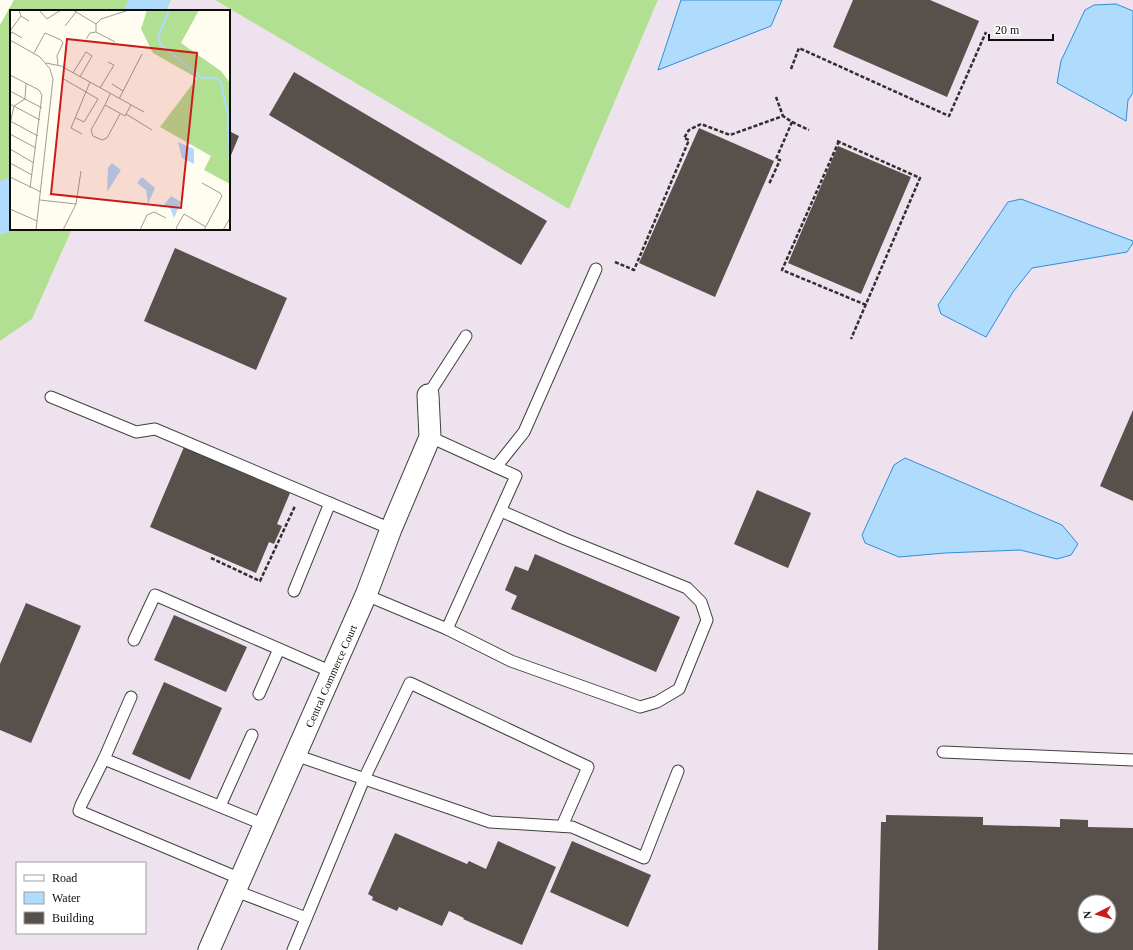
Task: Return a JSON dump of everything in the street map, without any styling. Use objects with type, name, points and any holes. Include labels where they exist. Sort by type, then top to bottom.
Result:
[{"type":"street","name":"Central Commerce Court","points":[[209,950],[366,595],[391,529],[430,437],[428,396]]},
{"type":"lane","points":[[496,467],[524,432],[596,269]]},
{"type":"lane","points":[[428,396],[466,336]]},
{"type":"lane","points":[[51,398],[136,432],[155,429],[391,529]]},
{"type":"lane","points":[[430,437],[516,476],[447,629]]},
{"type":"lane","points":[[294,591],[330,503]]},
{"type":"lane","points":[[366,595],[447,629],[511,661],[640,708],[657,702],[679,689],[707,620],[701,602],[687,588],[565,539],[501,511]]},
{"type":"lane","points":[[134,640],[155,595],[332,672]]},
{"type":"lane","points":[[259,694],[279,649]]},
{"type":"lane","points":[[293,950],[364,779],[410,683],[588,767],[562,826]]},
{"type":"lane","points":[[131,697],[79,811],[306,918]]},
{"type":"lane","points":[[220,806],[252,735]]},
{"type":"lane","points":[[943,752],[1133,760]]},
{"type":"lane","points":[[296,755],[490,822],[572,827],[644,858],[678,771]]},
{"type":"lane","points":[[104,759],[265,825]]},
{"type":"path","points":[[791,69],[799,48],[950,116],[986,32]]},
{"type":"path","points":[[776,97],[783,116],[809,130]]},
{"type":"path","points":[[615,262],[634,270],[689,140],[684,138],[689,130],[701,124],[730,135],[783,116]]},
{"type":"path","points":[[769,184],[780,160],[776,159],[792,122]]},
{"type":"path","points":[[851,339],[866,305],[920,178],[838,141],[782,270],[866,305]]},
{"type":"path","points":[[211,558],[260,581],[302,491]]},
{"type":"shaded area","points":[[171,0],[215,0],[569,208],[658,0],[1133,0],[1133,950],[0,950],[0,341],[32,319],[72,230],[230,230],[230,10],[166,10]]},
{"type":"green space","points":[[14,0],[171,0],[166,10],[10,10],[10,230],[72,230],[32,319],[0,341],[0,25]]},
{"type":"green space","points":[[215,0],[658,0],[569,209]]},
{"type":"water","points":[[681,0],[782,0],[771,26],[658,70]]},
{"type":"water","points":[[1116,4],[1133,11],[1133,93],[1128,100],[1126,121],[1057,83],[1061,61],[1085,10],[1094,5]]},
{"type":"water","points":[[1021,199],[1133,241],[1133,243],[1127,252],[1032,268],[1013,292],[986,337],[941,314],[938,305],[1008,202]]},
{"type":"water","points":[[905,458],[1062,525],[1078,544],[1071,555],[1057,559],[1020,550],[945,553],[899,557],[865,543],[862,535],[894,465]]},
{"type":"building","points":[[853,0],[930,0],[979,21],[947,97],[833,47]]},
{"type":"building","points":[[294,72],[547,221],[521,265],[269,115]]},
{"type":"building","points":[[699,128],[774,161],[715,297],[639,263]]},
{"type":"building","points":[[230,132],[239,136],[230,158]]},
{"type":"building","points":[[838,146],[911,177],[861,294],[788,263]]},
{"type":"building","points":[[175,248],[287,298],[256,370],[144,321]]},
{"type":"building","points":[[1133,410],[1133,501],[1100,486]]},
{"type":"building","points":[[184,447],[290,493],[277,524],[282,526],[274,544],[269,542],[256,573],[150,527]]},
{"type":"building","points":[[757,490],[811,513],[788,568],[734,544]]},
{"type":"building","points":[[535,554],[680,617],[656,672],[511,609],[517,596],[505,590],[515,566],[528,571]]},
{"type":"building","points":[[26,603],[81,626],[31,743],[0,730],[0,664]]},
{"type":"building","points":[[174,615],[247,647],[226,692],[154,660]]},
{"type":"building","points":[[164,682],[222,708],[190,780],[132,754]]},
{"type":"building","points":[[886,815],[983,817],[983,825],[1060,827],[1060,819],[1088,820],[1088,827],[1133,828],[1133,950],[878,950],[881,822],[886,822]]},
{"type":"building","points":[[395,833],[467,864],[469,861],[486,869],[498,841],[556,867],[522,945],[463,919],[464,918],[449,911],[442,926],[399,907],[397,911],[372,900],[373,897],[368,894]]},
{"type":"building","points":[[572,841],[651,875],[628,927],[550,892]]},
{"type":"waterway","points":[[145,10],[150,0]]},
{"type":"waterway","points":[[0,215],[10,199]]}]
